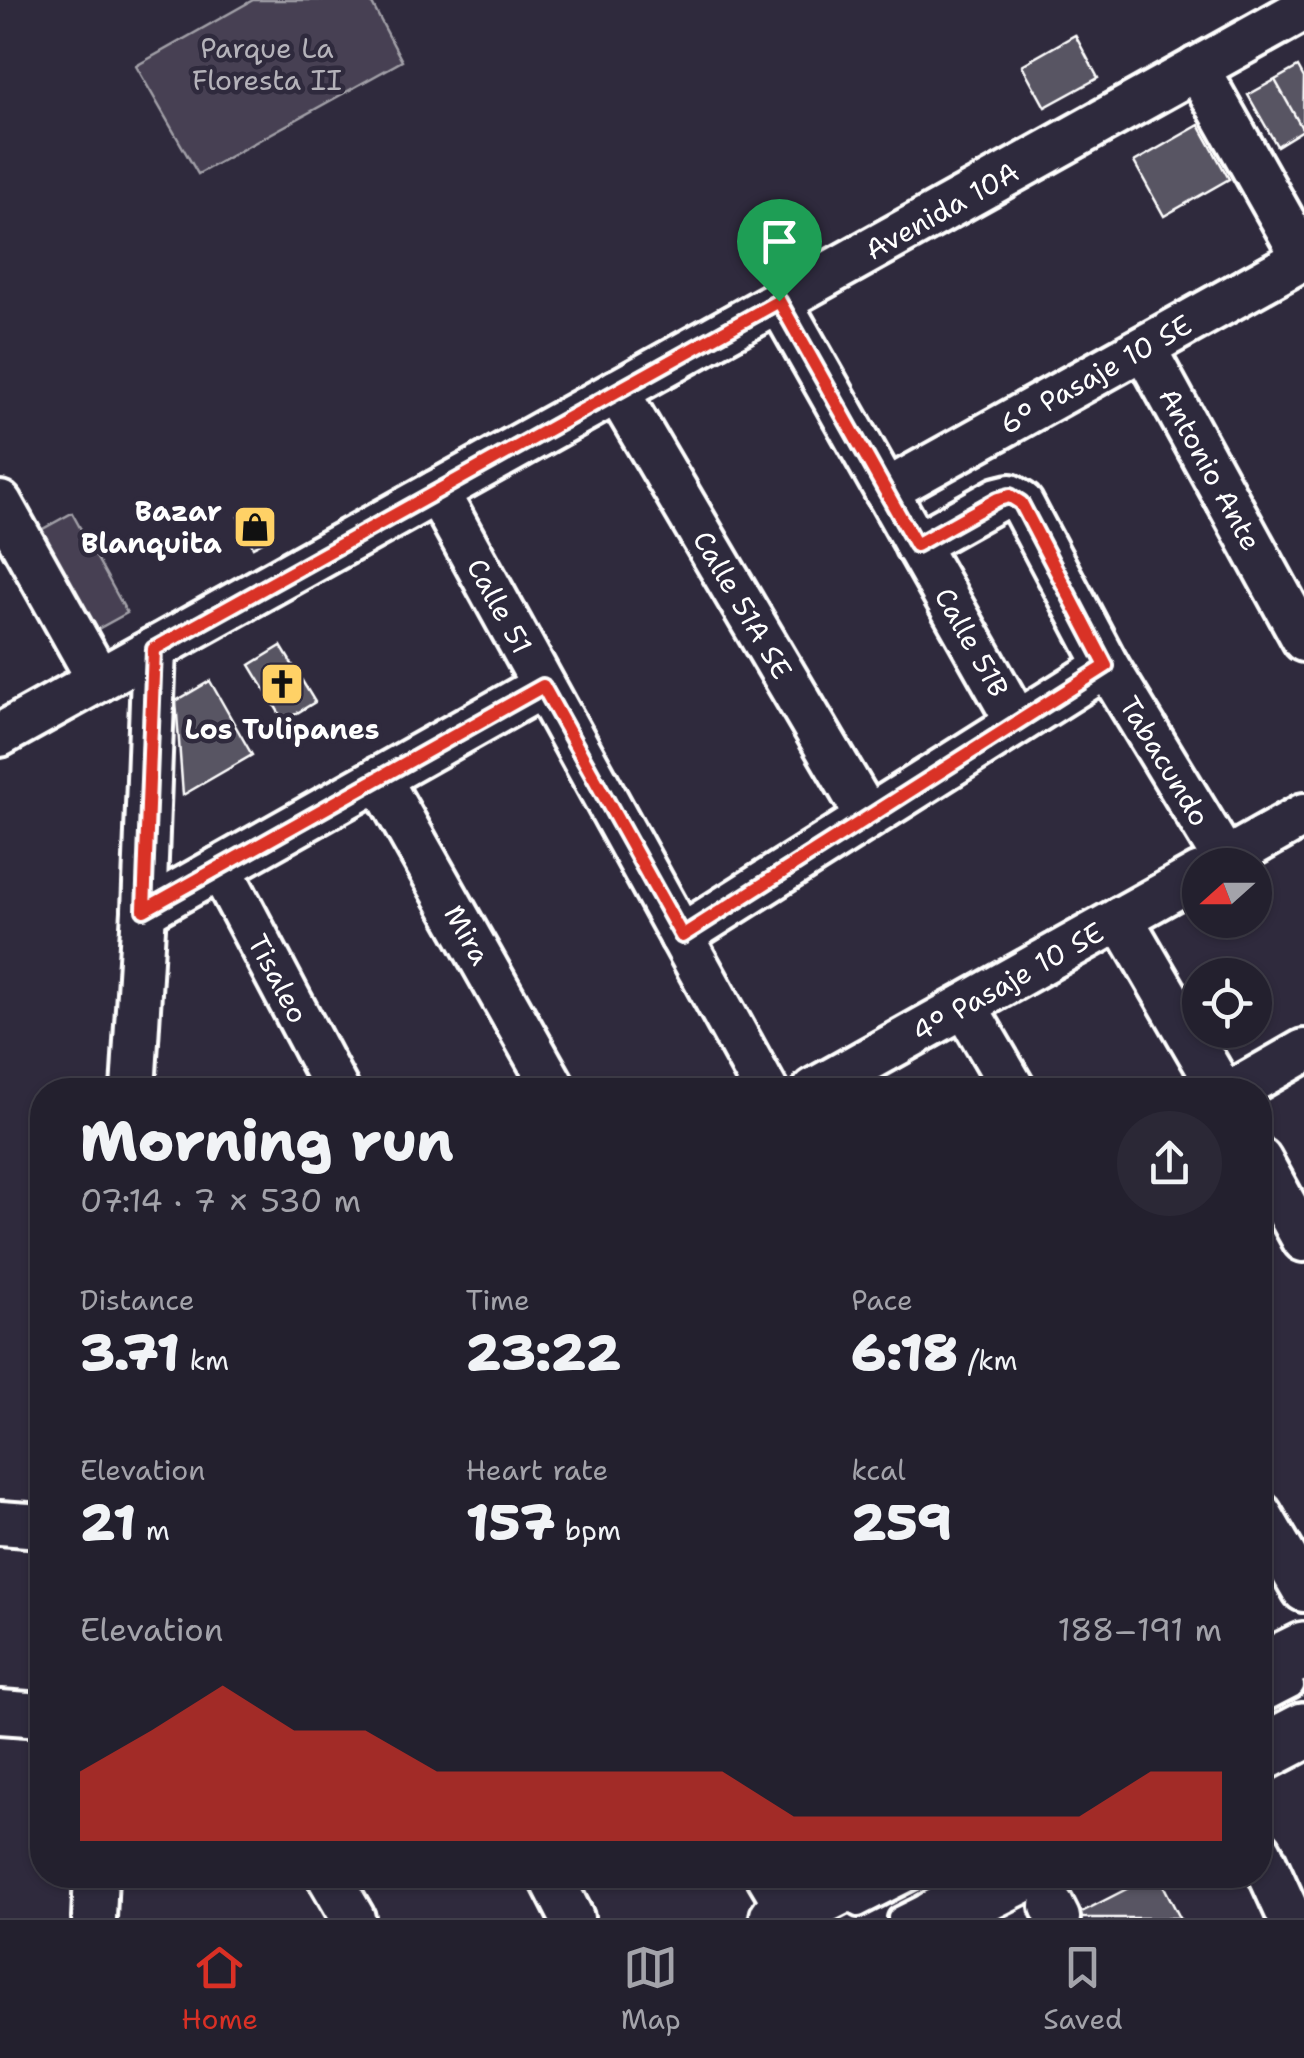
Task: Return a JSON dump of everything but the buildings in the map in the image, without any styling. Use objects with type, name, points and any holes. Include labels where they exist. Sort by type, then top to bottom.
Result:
[{"type":"main road","points":[[1272,1666],[1304,1650]]},
{"type":"main road","points":[[1272,1748],[1304,1732]]},
{"type":"main road","points":[[793,1906],[833,1888]]},
{"type":"main road","points":[[936,1918],[1044,1900]]},
{"type":"street","name":"Avenida 10A","points":[[0,735],[1304,8]]},
{"type":"street","points":[[1197,68],[1304,258]]},
{"type":"street","name":"6° Pasaje 10 SE","points":[[886,491],[1304,258]]},
{"type":"street","name":"Calle 51B","points":[[779,301],[1017,722]]},
{"type":"street","name":"Antonio Ante","points":[[1144,348],[1304,640]]},
{"type":"street","name":"Calle 51A SE","points":[[616,391],[867,816]]},
{"type":"street","name":"Calle 51","points":[[437,492],[759,1078]]},
{"type":"street","name":"Tabacundo","points":[[916,545],[998,499],[1010,496],[1021,503],[1204,848]]},
{"type":"street","points":[[0,503],[99,680]]},
{"type":"street","points":[[134,1078],[154,649]]},
{"type":"street","points":[[682,936],[1106,666]]},
{"type":"street","points":[[144,910],[543,686]]},
{"type":"street","name":"Mira","points":[[379,778],[548,1078]]},
{"type":"street","name":"4° Pasaje 10 SE","points":[[1246,848],[1304,815]]},
{"type":"street","name":"Tisaleo","points":[[220,868],[331,1078]]},
{"type":"street","name":"4° Pasaje 10 SE","points":[[836,1078],[1182,884]]},
{"type":"street","points":[[1122,918],[1214,1078]]},
{"type":"street","points":[[966,1006],[1007,1078]]},
{"type":"street","points":[[1257,1078],[1304,1051]]},
{"type":"street","points":[[1272,1182],[1304,1240]]},
{"type":"street","points":[[0,1523],[30,1525]]},
{"type":"street","points":[[1272,1535],[1304,1590]]},
{"type":"street","points":[[0,1712],[30,1714]]},
{"type":"street","points":[[1272,1878],[1290,1918]]},
{"type":"street","points":[[94,1918],[95,1888]]},
{"type":"street","points":[[336,1888],[353,1918]]},
{"type":"street","points":[[557,1888],[572,1918]]},
{"type":"lane","points":[[1272,1697],[1304,1680]]},
{"type":"lane","points":[[1272,1729],[1304,1713]]},
{"type":"lane","points":[[793,1906],[866,1888]]},
{"type":"lane","points":[[899,1918],[958,1888]]},
{"type":"green space","name":"Parque La Floresta II","points":[[253,0],[370,0],[402,61],[198,174],[136,66]]},
{"type":"green space","points":[[72,513],[127,613],[96,630],[41,530]]},
{"type":"place","name":"Bazar Blanquita","points":[[255,527]]},
{"type":"place","name":"Los Tulipanes","points":[[282,684]]},
{"type":"route","points":[[779,301],[916,545],[998,499],[1010,496],[1021,503],[1106,666],[682,936],[543,686],[144,910],[154,649],[779,301]]}]
